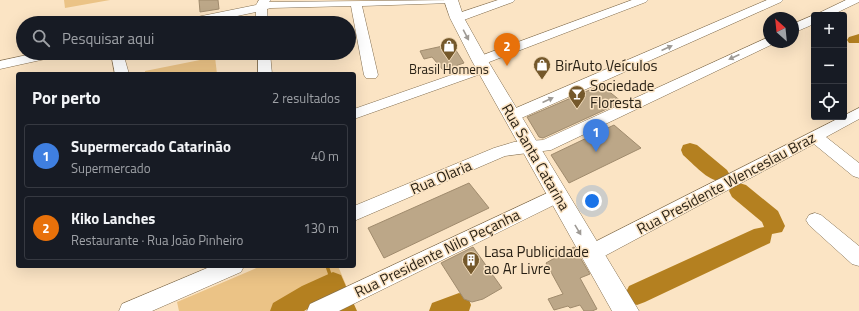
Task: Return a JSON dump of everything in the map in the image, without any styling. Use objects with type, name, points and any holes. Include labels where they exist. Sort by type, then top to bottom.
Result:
[{"type":"main road","name":"Rua Santa Catarina","points":[[451,0],[457,18],[482,64],[626,311]]},
{"type":"street","points":[[214,16],[263,3],[451,0]]},
{"type":"street","points":[[457,18],[509,0]]},
{"type":"street","points":[[356,113],[642,0]]},
{"type":"street","points":[[512,116],[777,0]]},
{"type":"street","points":[[830,12],[856,0]]},
{"type":"street","points":[[355,1],[371,75]]},
{"type":"street","points":[[262,16],[263,3]]},
{"type":"street","points":[[799,26],[811,20]]},
{"type":"street","name":"Rua Olaria","points":[[356,213],[500,152],[514,148],[545,146],[763,43]]},
{"type":"street","points":[[0,65],[22,60]]},
{"type":"street","points":[[119,60],[122,72]]},
{"type":"street","points":[[264,60],[265,72]]},
{"type":"street","name":"Rua Presidente Wenceslau Braz","points":[[592,253],[859,113]]},
{"type":"street","points":[[815,136],[859,172]]},
{"type":"street","name":"Rua Presidente Nilo Peçanha","points":[[332,304],[558,195]]},
{"type":"street","points":[[814,220],[859,258]]},
{"type":"street","points":[[129,311],[229,268]]},
{"type":"shaded area","points":[[64,0],[110,0],[65,8]]},
{"type":"shaded area","points":[[200,60],[215,60],[217,72],[145,72]]},
{"type":"shaded area","points":[[256,268],[339,268],[346,285],[291,311],[179,311],[177,302]]},
{"type":"building","points":[[199,0],[218,0],[219,9],[200,12]]},
{"type":"building","points":[[452,44],[464,63],[443,70],[432,57],[424,59],[420,51]]},
{"type":"building","name":"Sociedade Floresta","points":[[601,85],[622,102],[543,138],[539,137],[527,117]]},
{"type":"building","points":[[614,125],[641,148],[569,183],[551,155]]},
{"type":"building","points":[[469,183],[489,208],[384,258],[368,228]]},
{"type":"building","name":"Lasa Publicidade ao Ar Livre","points":[[473,247],[502,288],[483,299],[472,302],[464,299],[441,263]]},
{"type":"building","points":[[574,247],[590,274],[580,278],[597,309],[592,311],[584,311],[580,305],[570,308],[568,306],[554,310],[548,299],[563,294],[546,263]]},
{"type":"waterway","points":[[854,40],[859,38]]},
{"type":"waterway","points":[[690,150],[720,175]]},
{"type":"waterway","points":[[739,191],[771,217],[774,226]]},
{"type":"waterway","points":[[637,294],[762,236]]},
{"type":"waterway","points":[[328,268],[333,283]]},
{"type":"waterway","points":[[282,311],[310,294],[333,283],[345,311]]},
{"type":"waterway","points":[[441,311],[459,305]]},
{"type":"place","name":"Brasil Homens","points":[[449,61]]},
{"type":"place","name":"Kiko Lanches","points":[[507,66]]},
{"type":"place","name":"BirAuto Veículos","points":[[542,80]]},
{"type":"place","name":"Sociedade Floresta","points":[[577,109]]},
{"type":"place","name":"Supermercado Catarinão","points":[[596,152]]},
{"type":"place","name":"Lasa Publicidade ao Ar Livre","points":[[471,275]]}]
